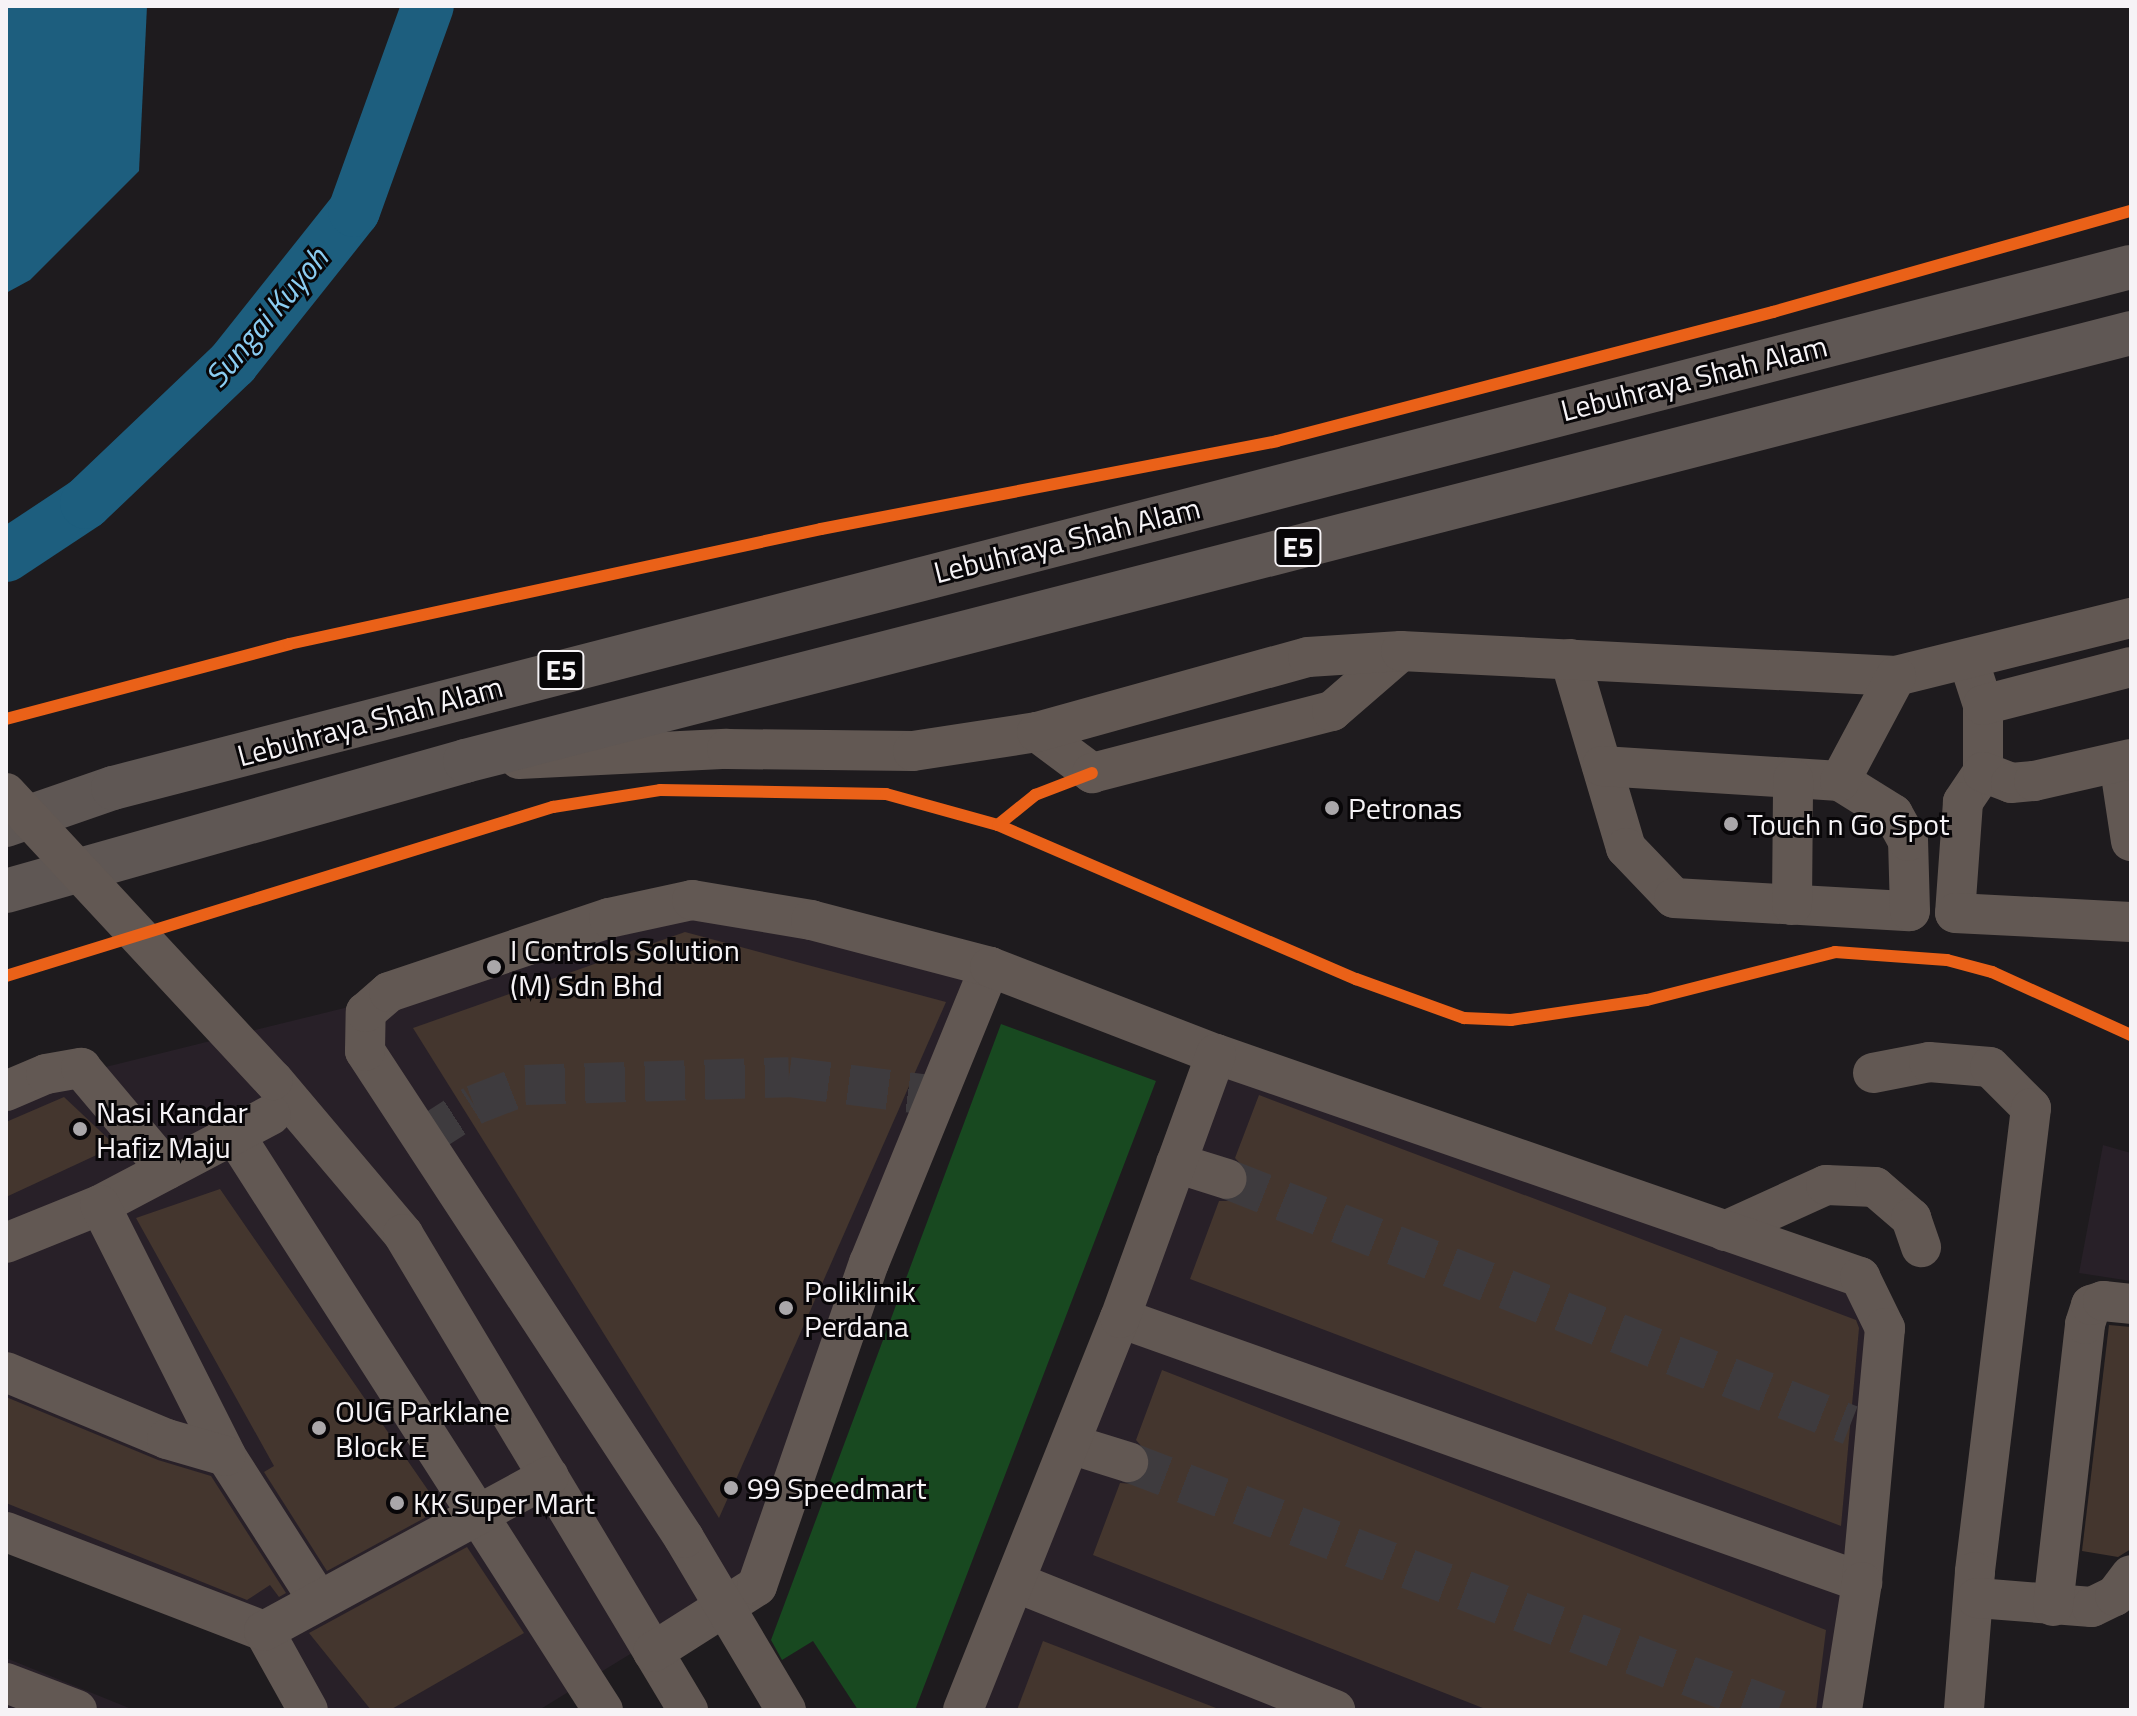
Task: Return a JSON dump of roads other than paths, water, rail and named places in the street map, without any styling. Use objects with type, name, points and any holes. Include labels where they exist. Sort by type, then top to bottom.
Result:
[{"type":"highway","name":"Lebuhraya Shah Alam","points":[[6,828],[113,788],[2131,267]]},
{"type":"highway","name":"E5","points":[[6,891],[465,761],[2131,333]]},
{"type":"street","points":[[465,761],[727,749],[913,751],[1037,732],[1308,657],[1401,651],[1896,676],[1969,662],[2131,618]]},
{"type":"street","points":[[1037,732],[1092,773],[1332,711],[1401,651]]},
{"type":"street","points":[[1570,659],[1626,848],[1674,898],[1910,911],[1908,841],[1893,814],[1840,781],[1602,766]]},
{"type":"street","points":[[1969,662],[1983,705],[1983,772],[1963,802],[1955,913],[2131,922]]},
{"type":"street","points":[[1983,705],[2131,667]]},
{"type":"street","points":[[1840,781],[1896,676]]},
{"type":"street","points":[[1983,772],[2011,783],[2125,761],[2131,841]]},
{"type":"street","points":[[1792,905],[1793,779]]},
{"type":"street","points":[[6,793],[113,788]]},
{"type":"street","points":[[6,793],[266,1097]]},
{"type":"street","points":[[6,828],[403,1234],[656,1710]]},
{"type":"street","points":[[786,1710],[726,1609],[365,1051],[366,1012],[389,992],[609,918],[692,900],[811,920],[990,967],[1216,1054],[1860,1277],[1885,1328],[1863,1430],[1862,1582],[1842,1710]]},
{"type":"street","points":[[653,1652],[726,1609],[757,1586],[869,1263],[990,967]]},
{"type":"street","points":[[963,1710],[1120,1318],[1216,1054]]},
{"type":"street","points":[[1873,1073],[1929,1062],[1990,1067],[2031,1108],[1975,1572],[1977,1598],[1964,1710]]},
{"type":"street","points":[[6,1091],[46,1074],[81,1068],[167,1170]]},
{"type":"street","points":[[6,1243],[100,1205],[234,1134],[266,1097]]},
{"type":"street","points":[[234,1134],[603,1710]]},
{"type":"street","points":[[1176,1163],[1227,1179]]},
{"type":"street","points":[[1725,1231],[1826,1185],[1875,1187],[1911,1218],[1921,1247]]},
{"type":"street","points":[[100,1205],[226,1456],[318,1600]]},
{"type":"street","points":[[2053,1606],[2085,1324],[2091,1305],[2103,1301],[2131,1304]]},
{"type":"street","points":[[1120,1318],[1862,1582]]},
{"type":"street","points":[[6,1372],[167,1439],[226,1456]]},
{"type":"street","points":[[1070,1444],[1128,1462]]},
{"type":"street","points":[[264,1631],[536,1482]]},
{"type":"street","points":[[536,1482],[653,1652],[688,1710]]},
{"type":"street","points":[[6,1532],[264,1631],[308,1710]]},
{"type":"street","points":[[1977,1598],[2092,1607],[2115,1596],[2131,1575]]},
{"type":"street","points":[[1015,1582],[1335,1710]]},
{"type":"street","points":[[6,1683],[77,1710]]},
{"type":"water","points":[[6,6],[147,6],[139,171],[30,280],[6,293]]},
{"type":"waterway","name":"Sungai Kuyoh","points":[[6,556],[86,503],[233,363],[354,211],[428,6]]},
{"type":"tunnel","points":[[421,1139],[474,1105],[525,1085],[789,1077],[938,1096]]},
{"type":"tunnel","points":[[1227,1179],[1850,1425]]},
{"type":"tunnel","points":[[1128,1462],[1778,1710]]},
{"type":"place","name":"Petronas","points":[[1332,808]]},
{"type":"place","name":"Touch n Go Spot","points":[[1731,824]]},
{"type":"place","name":"I Controls Solution (M) Sdn Bhd","points":[[494,967]]},
{"type":"place","name":"Nasi Kandar Hafiz Maju","points":[[80,1129]]},
{"type":"place","name":"Poliklinik Perdana","points":[[786,1308]]},
{"type":"place","name":"OUG Parklane Block E","points":[[319,1428]]},
{"type":"place","name":"99 Speedmart","points":[[731,1488]]},
{"type":"place","name":"KK Super Mart","points":[[397,1503]]}]
